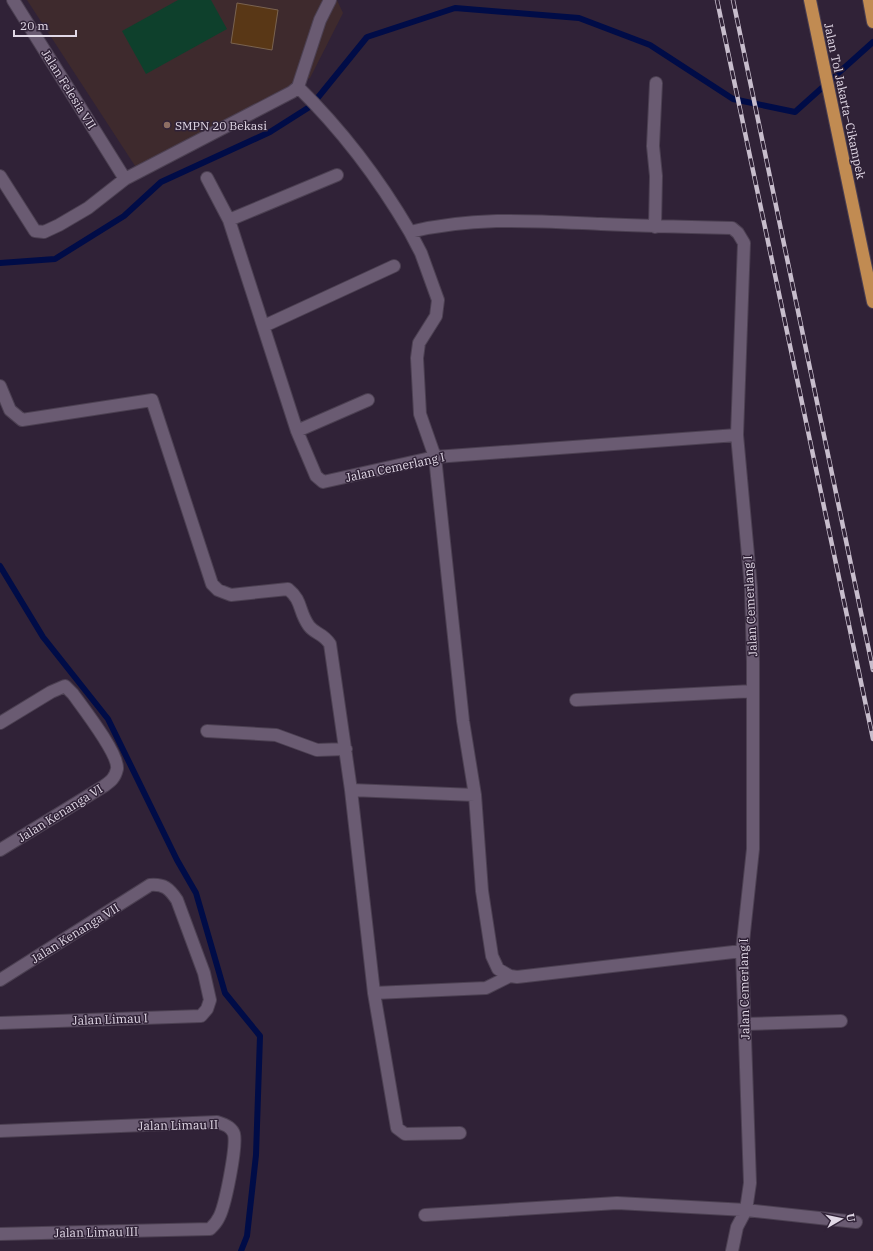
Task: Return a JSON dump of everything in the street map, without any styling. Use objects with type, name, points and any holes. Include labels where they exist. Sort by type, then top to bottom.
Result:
[{"type":"highway","name":"Jalan Tol Jakarta–Cikampek","points":[[810,0],[873,302]]},
{"type":"highway","points":[[868,0],[873,22]]},
{"type":"street","name":"Jalan Felesia VII","points":[[13,0],[125,179]]},
{"type":"street","points":[[0,176],[35,231],[44,232],[88,208],[125,179],[288,96],[298,87],[320,20],[330,0]]},
{"type":"street","points":[[655,226],[656,176],[653,146],[656,83]]},
{"type":"street","points":[[298,87],[328,117],[381,185],[421,253],[438,300],[436,316],[419,343],[417,358],[420,414],[435,457],[463,721],[475,795],[482,891],[488,938],[492,956],[498,969],[510,976]]},
{"type":"street","points":[[229,220],[337,175]]},
{"type":"street","name":"Jalan Cemerlang I","points":[[207,178],[229,220],[297,431],[316,476],[323,482],[435,457],[738,435],[751,588],[753,691],[753,849],[742,951],[750,1183],[746,1210],[737,1227],[732,1251]]},
{"type":"street","points":[[410,232],[439,225],[510,220],[732,228],[738,233],[744,243],[738,435]]},
{"type":"street","points":[[264,326],[394,266]]},
{"type":"street","points":[[0,386],[10,410],[22,420],[31,421],[148,399],[152,400],[212,584],[218,590],[231,595],[288,589],[297,596],[302,615],[310,628],[325,636],[330,644],[346,749],[374,993],[397,1128],[405,1134],[460,1132]]},
{"type":"street","points":[[297,431],[368,400]]},
{"type":"street","name":"Jalan Kenanga VI","points":[[0,723],[52,692],[65,686],[73,694],[111,749],[117,768],[113,779],[0,850]]},
{"type":"street","points":[[576,700],[753,691]]},
{"type":"street","points":[[206,731],[276,735],[317,750],[346,749]]},
{"type":"street","points":[[351,790],[475,795]]},
{"type":"street","name":"Jalan Kenanga VII","points":[[0,980],[150,885],[161,884],[170,889],[177,900],[204,974],[210,1000]]},
{"type":"street","points":[[374,993],[486,988],[510,976],[742,951]]},
{"type":"street","name":"Jalan Limau I","points":[[0,1023],[201,1016],[207,1009],[210,1000]]},
{"type":"street","points":[[744,1024],[841,1021]]},
{"type":"street","name":"Jalan Limau II","points":[[0,1131],[218,1122],[227,1125],[234,1134],[234,1149],[224,1205],[218,1219],[210,1229],[191,1230]]},
{"type":"street","points":[[425,1215],[617,1203],[746,1210],[856,1222]]},
{"type":"street","name":"Jalan Limau III","points":[[0,1234],[191,1230]]},
{"type":"shaded area","name":"SMPN 20 Bekasi","points":[[27,0],[337,0],[343,13],[310,78],[139,172]]},
{"type":"green space","points":[[178,0],[211,0],[227,29],[146,74],[122,31]]},
{"type":"building","points":[[237,3],[278,10],[272,50],[231,43]]},
{"type":"waterway","points":[[0,263],[55,259],[124,216],[161,182],[270,132],[311,106],[367,37],[455,8],[579,18],[650,45],[733,99],[795,112],[873,42]]},
{"type":"waterway","points":[[0,566],[43,637],[108,719],[177,860],[196,893],[225,993],[260,1036],[256,1155],[247,1236],[241,1251]]},
{"type":"railway","points":[[717,0],[873,739]]},
{"type":"railway","points":[[733,0],[873,670]]},
{"type":"place","name":"SMPN 20 Bekasi","points":[[167,125]]}]
